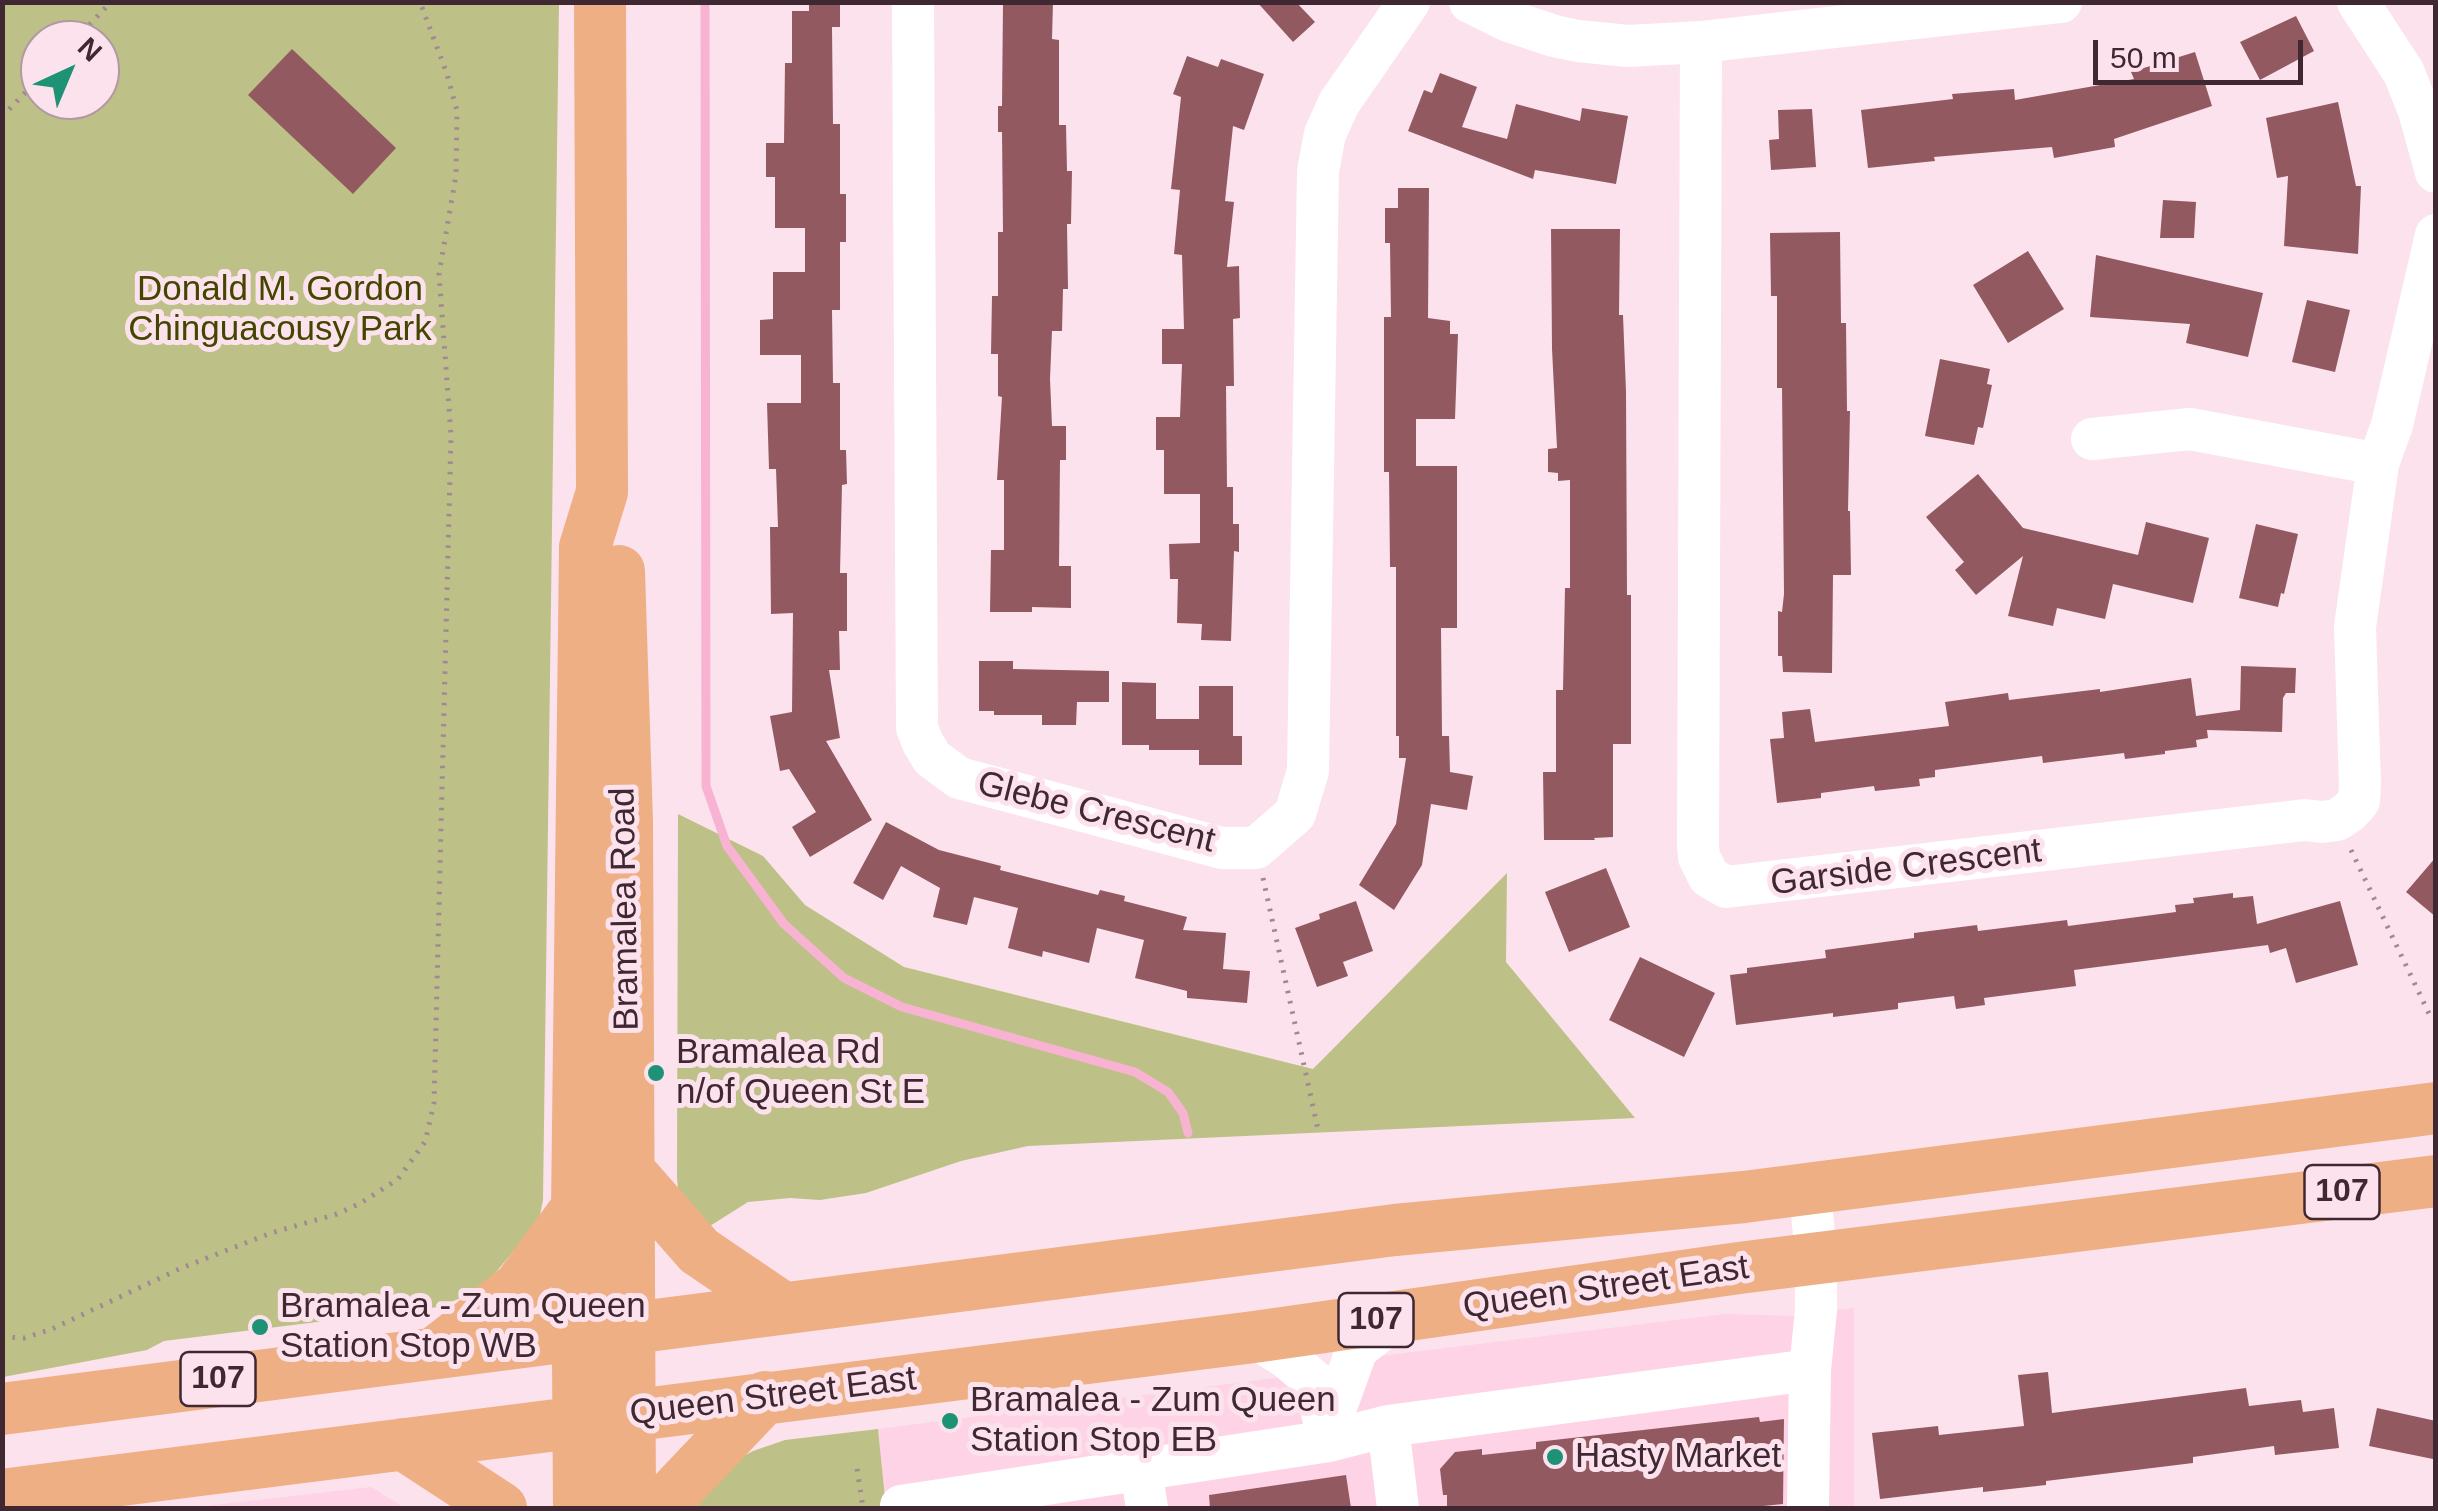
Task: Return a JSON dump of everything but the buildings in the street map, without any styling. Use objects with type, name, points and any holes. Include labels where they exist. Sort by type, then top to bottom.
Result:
[{"type":"main road","name":"Bramalea Road","points":[[600,2],[602,492],[618,546],[627,822],[630,1508]]},
{"type":"main road","name":"Bramalea Road","points":[[579,1508],[576,1208],[586,547],[602,492]]},
{"type":"main road","name":"Queen Street East","points":[[2,1409],[1395,1230],[1810,1189],[2436,1108]]},
{"type":"main road","points":[[628,1170],[698,1251],[783,1308]]},
{"type":"main road","name":"Queen Street East","points":[[2,1496],[139,1493],[403,1444],[2436,1180]]},
{"type":"main road","points":[[435,1352],[519,1287],[576,1208]]},
{"type":"main road","points":[[663,1508],[765,1397]]},
{"type":"main road","points":[[403,1444],[501,1508]]},
{"type":"street","name":"Glebe Crescent","points":[[914,2],[917,728],[922,742],[932,758],[959,778],[1222,848],[1256,848],[1294,814],[1308,771],[1320,157],[1329,123],[1344,94],[1410,2]]},
{"type":"street","points":[[1470,2],[1506,20],[1578,42],[1628,46],[1701,42],[2061,2]]},
{"type":"street","points":[[2358,2],[2404,73],[2436,172]]},
{"type":"street","name":"Garside Crescent","points":[[1701,42],[1698,834],[1699,857],[1709,877],[1726,887],[1746,887],[2305,820],[2337,820]]},
{"type":"street","points":[[2337,820],[2359,801],[2355,627],[2378,464],[2392,425],[2436,234]]},
{"type":"street","points":[[2092,439],[2190,429],[2378,464]]},
{"type":"street","points":[[1808,1508],[1810,1370],[1816,1318],[1810,1189]]},
{"type":"street","points":[[1329,1435],[1356,1350],[1396,1318]]},
{"type":"street","points":[[1254,1336],[1314,1381],[1329,1435]]},
{"type":"street","points":[[902,1508],[1144,1489],[1329,1435],[1810,1370]]},
{"type":"street","points":[[1388,1426],[1398,1508]]},
{"type":"path","points":[[2,1338],[24,1338],[52,1330],[179,1269],[361,1203],[398,1179],[425,1142],[434,1103],[451,435],[439,274],[456,175],[457,111],[448,74],[420,2]]},
{"type":"path","points":[[2,117],[20,99]]},
{"type":"path","points":[[2337,820],[2432,1020]]},
{"type":"path","points":[[1256,848],[1318,1134]]},
{"type":"path","points":[[857,1469],[863,1508]]},
{"type":"shaded area","points":[[1854,1308],[1854,1508],[886,1508],[878,1429],[1291,1376],[1372,1357],[1725,1314],[1793,1316]]},
{"type":"shaded area","points":[[371,1487],[405,1508],[188,1508]]},
{"type":"green space","name":"Donald M. Gordon Chinguacousy Park","points":[[2,3],[559,3],[543,1200],[539,1220],[492,1277],[466,1296],[438,1307],[164,1341],[147,1350],[3,1377]]},
{"type":"green space","points":[[678,814],[763,856],[805,905],[904,967],[1313,1069],[1507,873],[1506,962],[1635,1118],[1028,1146],[961,1161],[866,1193],[820,1200],[748,1202],[710,1226],[678,1190]]},
{"type":"green space","points":[[878,1429],[886,1508],[692,1508],[740,1458],[753,1451],[785,1440]]},
{"type":"waterway","points":[[705,2],[706,786],[727,846],[784,924],[844,978],[902,1007],[1135,1072],[1168,1092],[1183,1113],[1188,1133]]},
{"type":"place","name":"Bramalea Rd n/of Queen St E","points":[[656,1073]]},
{"type":"place","name":"Bramalea - Zum Queen Station Stop WB","points":[[260,1327]]},
{"type":"place","name":"Bramalea - Zum Queen Station Stop EB","points":[[950,1421]]},
{"type":"place","name":"Hasty Market","points":[[1555,1457]]}]
